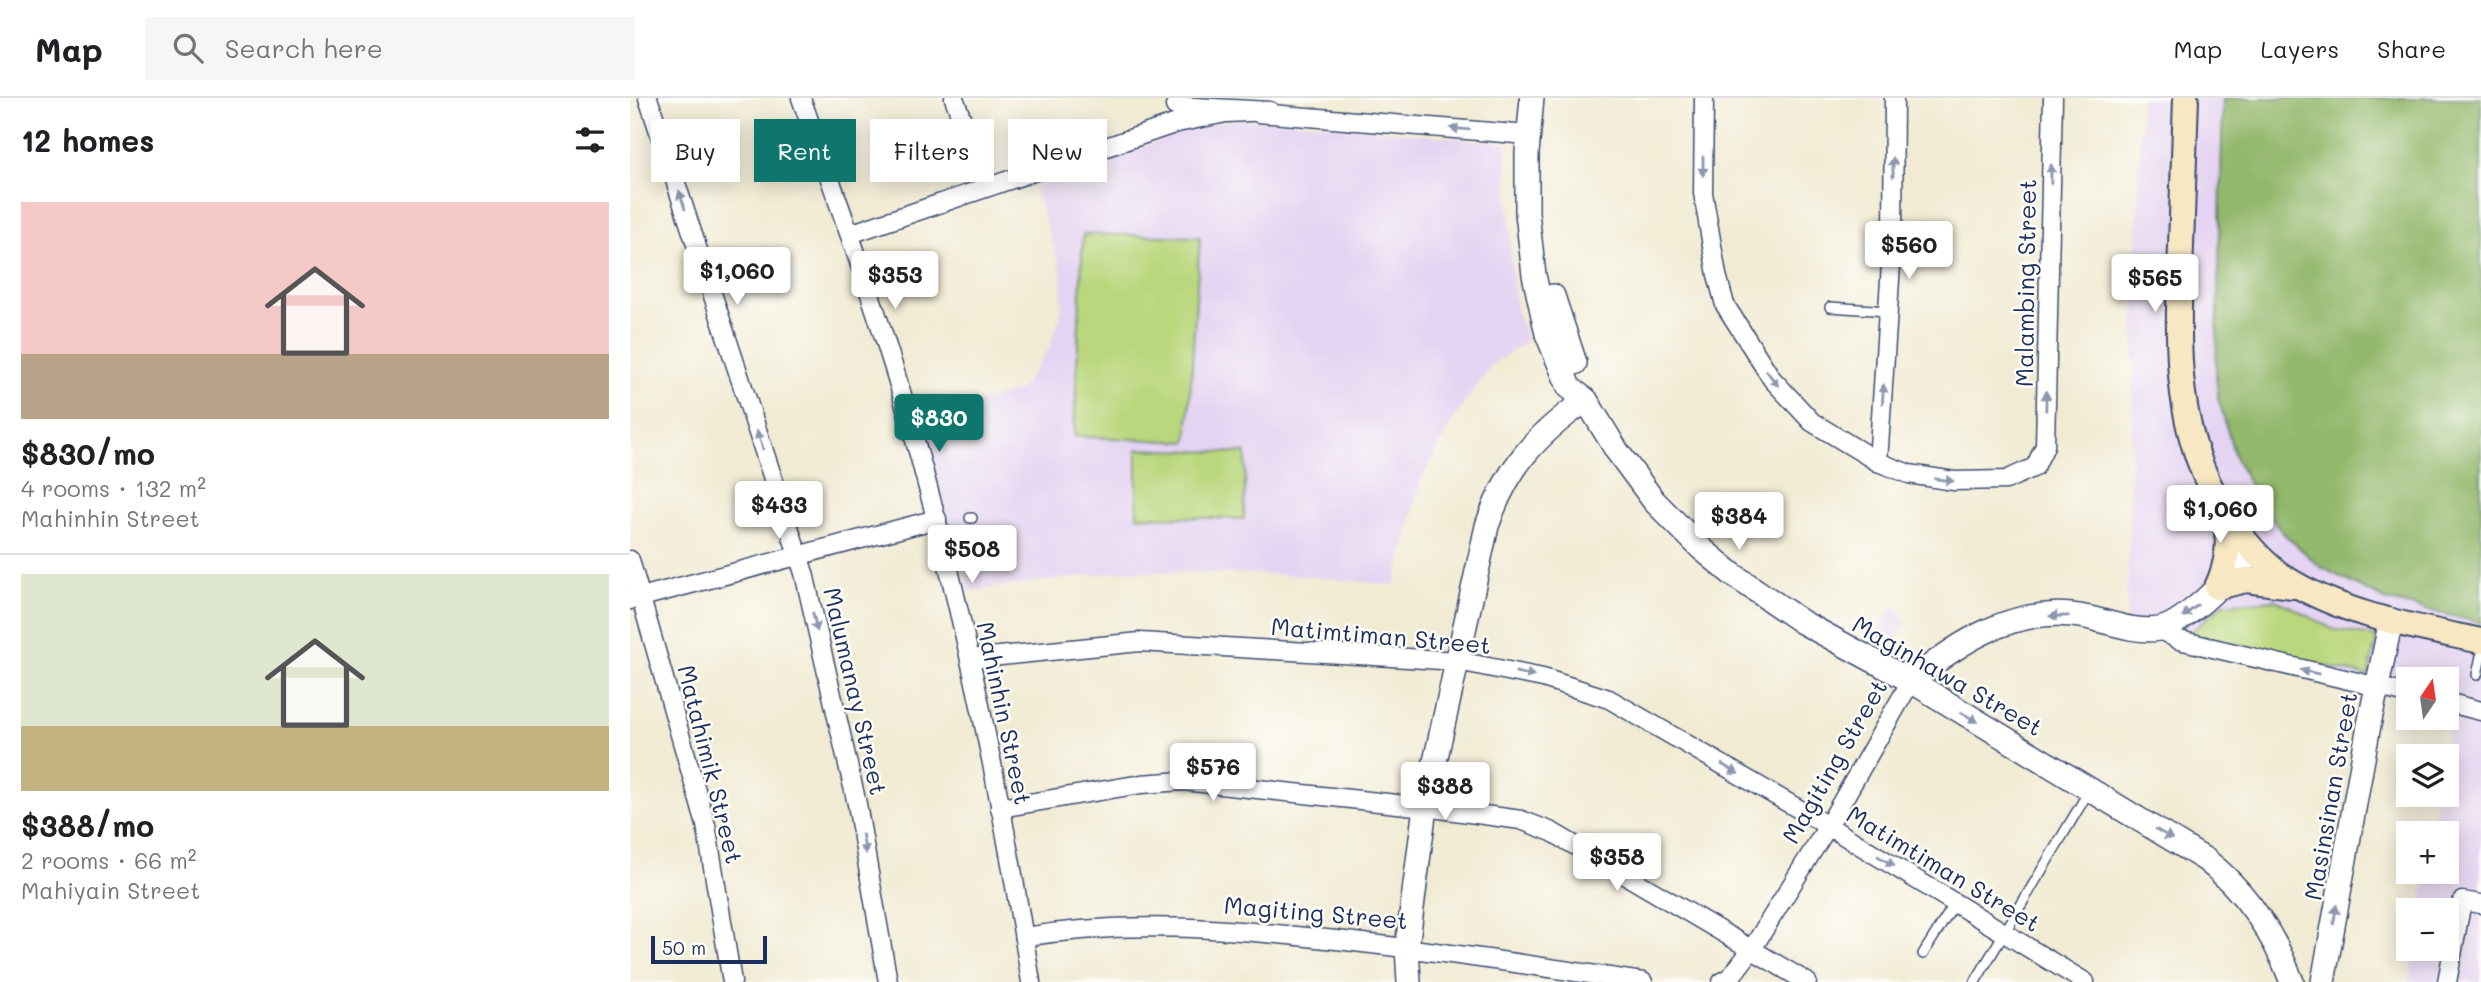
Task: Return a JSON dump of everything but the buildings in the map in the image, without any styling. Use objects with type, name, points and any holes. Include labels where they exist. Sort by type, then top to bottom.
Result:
[{"type":"main road","points":[[2186,98],[2178,328],[2182,393],[2201,470],[2223,511],[2253,553],[2281,575],[2308,589],[2347,607],[2481,641]]},
{"type":"main road","points":[[2217,587],[2225,569],[2228,550],[2228,530],[2223,511]]},
{"type":"main road","points":[[2217,587],[2246,580],[2308,589]]},
{"type":"street","name":"Malumanay Street","points":[[648,98],[799,555],[857,804],[888,982]]},
{"type":"street","name":"Mahinhin Street","points":[[801,98],[850,234],[908,416],[937,519],[970,659],[1031,982]]},
{"type":"street","points":[[954,98],[987,187]]},
{"type":"street","name":"Maginhawa Street","points":[[1532,98],[1528,135],[1527,213],[1534,275],[1547,334],[1569,387],[1586,400],[1632,473],[1654,501],[1702,550],[1748,586],[1802,622],[1911,681],[2187,848],[2220,871],[2244,896],[2272,940],[2292,982]]},
{"type":"street","name":"Maginhawa Street","points":[[1544,98],[1540,136],[1540,185],[1547,272],[1572,356],[1583,381],[1586,400]]},
{"type":"street","points":[[1704,98],[1703,193],[1717,275],[1725,304],[1772,379],[1812,422],[1878,462],[1893,234],[1894,98]]},
{"type":"street","name":"Malambing Street","points":[[1878,462],[1909,474],[1954,481],[2006,480],[2035,467],[2045,446],[2053,98]]},
{"type":"street","points":[[850,234],[1177,123],[1229,112],[1256,112],[1270,111],[1175,106],[1256,112],[1528,135]]},
{"type":"street","points":[[1409,982],[1408,947],[1425,807],[1487,526],[1501,491],[1518,462],[1553,423],[1586,400]]},
{"type":"street","points":[[636,599],[937,519]]},
{"type":"street","points":[[2159,629],[2192,610],[2253,553]]},
{"type":"street","name":"Matahimik Street","points":[[630,560],[636,599],[706,825],[732,982]]},
{"type":"street","name":"Magiting Street","points":[[1721,982],[1730,978],[1752,950],[1828,826],[1911,681],[1970,638],[2004,624],[2035,617],[2079,616],[2126,627],[2159,629],[2179,640],[2396,691]]},
{"type":"street","name":"Masinsinan Street","points":[[2323,982],[2376,687],[2391,620]]},
{"type":"street","name":"Matimtiman Street","points":[[970,659],[1140,642],[1458,661],[1543,678],[1609,699],[1828,826],[2085,982]]},
{"type":"street","points":[[1000,808],[1141,784],[1183,781],[1521,820],[1552,832],[1807,982]]},
{"type":"street","points":[[2447,982],[2462,901],[2481,904]]},
{"type":"street","name":"Magiting Street","points":[[1024,937],[1114,927],[1183,927],[1267,932],[1408,947],[1643,982]]},
{"type":"lane","points":[[1830,307],[1888,311]]},
{"type":"lane","points":[[2477,675],[2481,656]]},
{"type":"lane","points":[[1975,982],[2090,790]]},
{"type":"lane","points":[[1923,954],[1955,903]]},
{"type":"shaded area","points":[[2141,98],[2481,98],[2481,982],[2409,982],[2412,961],[2459,961],[2459,898],[2422,898],[2424,884],[2459,884],[2459,821],[2434,821],[2435,807],[2459,807],[2459,744],[2445,744],[2447,730],[2459,730],[2459,667],[2396,667],[2396,690],[2126,627]]},
{"type":"shaded area","points":[[1234,119],[1301,122],[1506,143],[1512,271],[1516,308],[1527,341],[1493,364],[1455,417],[1421,480],[1395,585],[1292,575],[1125,571],[968,591],[918,421],[1020,390],[1049,349],[1062,310],[1062,272],[1033,184],[1107,182],[1107,158],[1197,127]]},
{"type":"shaded area","points":[[1895,603],[1906,623],[1889,652],[1870,642]]},
{"type":"green space","points":[[2223,98],[2481,98],[2481,623],[2385,600],[2319,566],[2281,531],[2252,489],[2235,457],[2218,397],[2216,377]]},
{"type":"green space","points":[[1083,234],[1200,237],[1187,442],[1074,436]]},
{"type":"green space","points":[[1137,449],[1246,453],[1244,519],[1137,516]]},
{"type":"green space","points":[[2275,600],[2332,629],[2377,637],[2368,676],[2189,634],[2223,604]]}]
